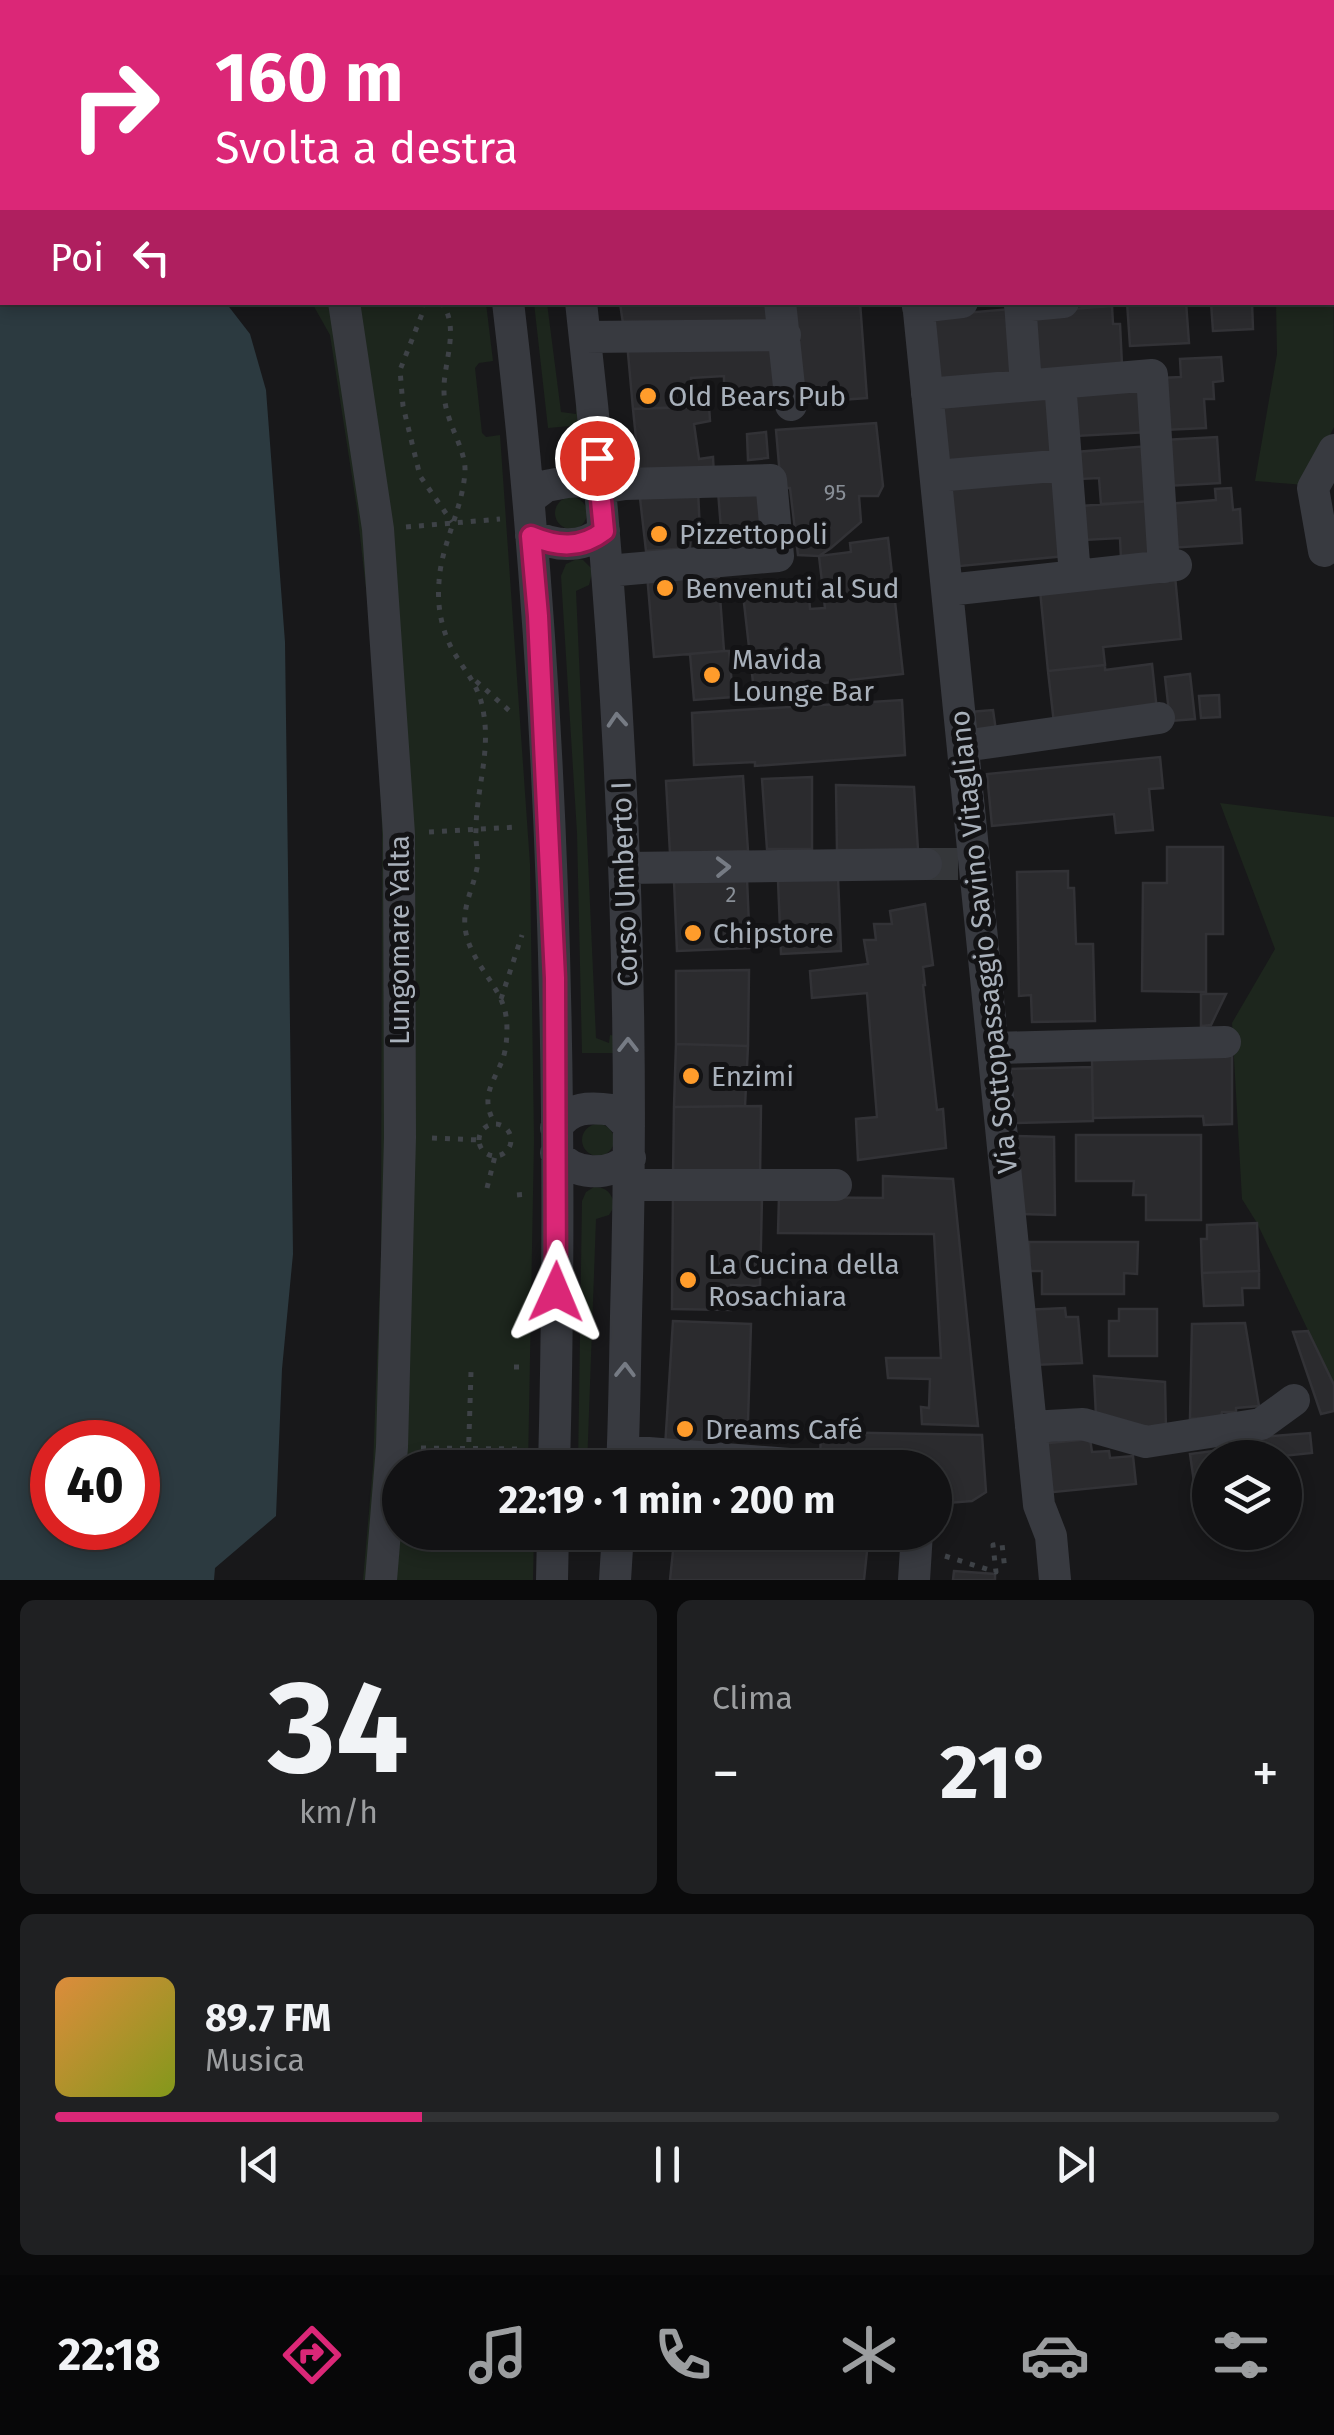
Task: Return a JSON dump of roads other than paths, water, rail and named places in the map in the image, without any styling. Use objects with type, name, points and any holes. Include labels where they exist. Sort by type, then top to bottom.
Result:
[{"type":"street","name":"Lungomare Yalta","points":[[344,305],[378,530],[400,834],[400,1137],[392,1447],[382,1580]]},
{"type":"street","points":[[508,305],[552,878],[556,1141],[544,1450]]},
{"type":"street","name":"Corso Umberto I","points":[[581,305],[608,571],[626,868],[629,1157],[622,1450]]},
{"type":"street","name":"Via Sottopassaggio Savino Vitagliano","points":[[918,305],[1039,1506],[1051,1536],[1055,1580]]},
{"type":"street","points":[[1020,305],[1026,385]]},
{"type":"street","points":[[585,337],[782,319],[792,405]]},
{"type":"street","points":[[928,394],[1152,375],[1170,566],[948,590]]},
{"type":"street","points":[[1060,383],[1075,576]]},
{"type":"street","points":[[1324,550],[1312,488],[1334,450]]},
{"type":"street","points":[[936,476],[1066,465]]},
{"type":"street","points":[[523,518],[546,486],[567,482],[585,481],[600,488],[772,480],[778,556],[608,571]]},
{"type":"street","points":[[523,518],[552,545],[590,542],[604,531]]},
{"type":"street","points":[[964,746],[1159,718]]},
{"type":"street","points":[[626,868],[926,864]]},
{"type":"street","points":[[994,1048],[1224,1042]]},
{"type":"street","points":[[629,1157],[613,1110],[593,1108],[570,1113],[556,1141],[564,1163],[585,1172],[614,1168],[629,1157],[836,1185]]},
{"type":"street","points":[[1031,1427],[1084,1424],[1146,1442],[1261,1424],[1294,1400]]},
{"type":"street","points":[[552,1580],[553,1550]]},
{"type":"street","points":[[615,1580],[617,1550]]},
{"type":"tunnel","points":[[926,864],[970,864]]},
{"type":"place","name":"Old Bears Pub","points":[[648,396]]},
{"type":"place","name":"Pizzettopoli","points":[[659,534]]},
{"type":"place","name":"Benvenuti al Sud","points":[[665,588]]},
{"type":"place","name":"Mavida Lounge Bar","points":[[712,675]]},
{"type":"place","name":"Chipstore","points":[[693,933]]},
{"type":"place","name":"Enzimi","points":[[691,1076]]},
{"type":"place","name":"La Cucina della Rosachiara","points":[[688,1280]]},
{"type":"place","name":"Dreams Café","points":[[685,1429]]}]
